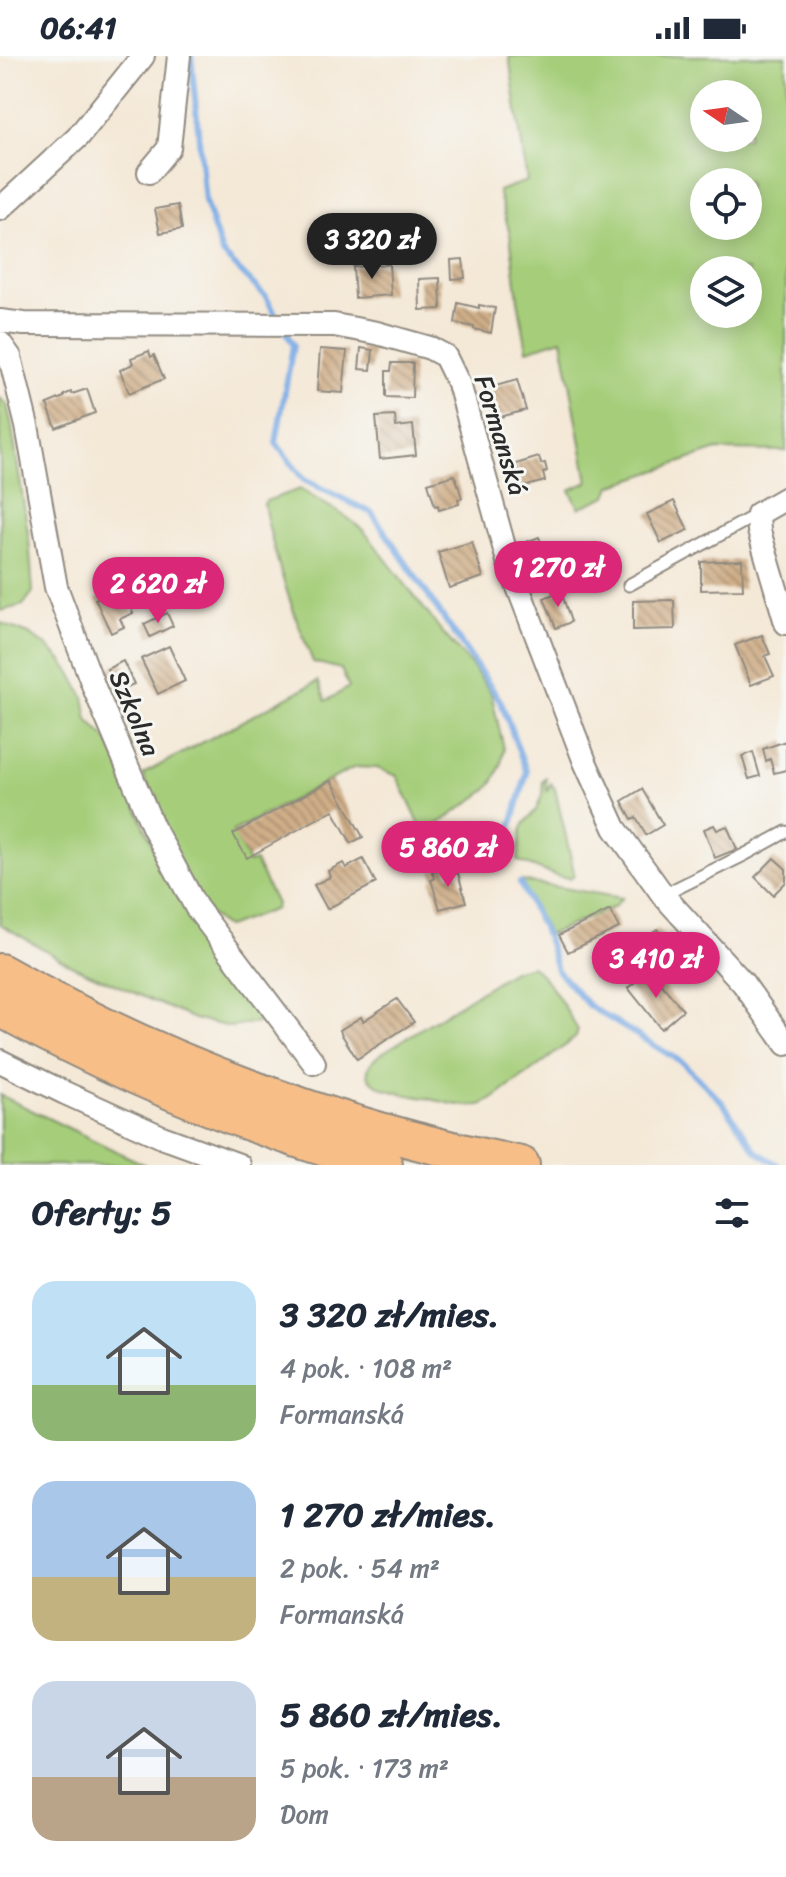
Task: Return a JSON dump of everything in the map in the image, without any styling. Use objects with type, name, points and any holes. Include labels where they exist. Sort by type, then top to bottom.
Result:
[{"type":"highway","points":[[0,972],[115,1032],[311,1110],[408,1139],[521,1165]]},
{"type":"highway","points":[[0,1008],[115,1067],[191,1099],[300,1140],[384,1165]]},
{"type":"street","points":[[0,209],[78,137],[143,56]]},
{"type":"street","points":[[149,172],[169,148],[179,56]]},
{"type":"street","name":"Formanská","points":[[0,321],[24,324],[334,325],[377,333],[430,348],[445,356],[460,387],[508,561],[585,762],[615,828],[663,895],[743,983],[786,1044]]},
{"type":"street","points":[[5,350],[24,324]]},
{"type":"street","name":"Szkolna","points":[[5,350],[27,426],[56,587],[147,813],[196,907],[314,1063]]},
{"type":"street","points":[[786,498],[758,514],[759,531],[786,623]]},
{"type":"street","points":[[0,1061],[162,1137],[239,1165]]},
{"type":"lane","points":[[629,585],[758,514]]},
{"type":"lane","points":[[663,895],[786,832]]},
{"type":"green space","points":[[509,56],[786,56],[786,451],[717,450],[611,486],[607,496],[579,508],[570,490],[588,482],[562,339],[527,350],[510,234],[498,191],[527,181]]},
{"type":"green space","points":[[0,398],[7,405],[11,422],[29,539],[33,592],[23,605],[0,611]]},
{"type":"green space","points":[[300,489],[364,531],[472,666],[491,693],[504,749],[501,765],[487,790],[424,834],[397,776],[377,768],[355,767],[233,831],[249,863],[255,861],[276,904],[275,909],[227,927],[215,919],[190,883],[166,834],[143,774],[318,681],[326,701],[349,687],[341,669],[313,662],[273,545],[264,504]]},
{"type":"green space","points":[[0,623],[29,634],[48,647],[71,673],[84,697],[88,720],[108,740],[164,872],[185,907],[263,1009],[262,1018],[257,1023],[231,1027],[194,1019],[73,966],[0,924]]},
{"type":"green space","points":[[546,778],[547,792],[551,783],[555,789],[574,872],[570,878],[518,861],[521,831],[536,810]]},
{"type":"green space","points":[[521,881],[622,898],[614,907],[548,934]]},
{"type":"green space","points":[[531,966],[551,986],[578,1030],[576,1037],[533,1070],[490,1101],[474,1106],[392,1091],[372,1081],[368,1074],[370,1066],[379,1055],[513,971]]},
{"type":"green space","points":[[0,1095],[145,1165],[0,1165]]},
{"type":"building","points":[[178,205],[182,229],[160,233],[155,209]]},
{"type":"building","points":[[463,259],[465,278],[452,279],[451,260]]},
{"type":"building","points":[[389,264],[391,295],[355,298],[353,267]]},
{"type":"building","points":[[440,278],[441,309],[420,310],[419,279]]},
{"type":"building","points":[[458,303],[495,308],[491,333],[455,323]]},
{"type":"building","points":[[361,348],[373,350],[371,370],[359,369]]},
{"type":"building","points":[[320,349],[347,351],[343,393],[317,391]]},
{"type":"building","points":[[149,351],[151,357],[154,355],[164,379],[129,393],[120,370],[133,364],[131,358]]},
{"type":"building","points":[[392,363],[413,363],[412,398],[386,397],[386,371],[391,371]]},
{"type":"building","points":[[517,380],[526,410],[493,419],[485,389]]},
{"type":"building","points":[[87,389],[95,413],[56,428],[47,404],[71,392]]},
{"type":"building","points":[[395,416],[396,427],[413,425],[416,455],[380,459],[376,417]]},
{"type":"building","points":[[539,457],[547,471],[543,473],[545,481],[523,487],[516,464]]},
{"type":"building","points":[[455,475],[462,498],[458,499],[459,504],[439,510],[428,483]]},
{"type":"building","points":[[674,501],[688,530],[661,543],[647,514]]},
{"type":"building","points":[[539,537],[549,562],[545,564],[550,578],[527,587],[520,569],[525,567],[516,546]]},
{"type":"building","points":[[472,542],[483,577],[449,588],[438,552]]},
{"type":"building","points":[[742,560],[743,589],[701,590],[701,562]]},
{"type":"building","points":[[121,587],[133,613],[120,619],[124,627],[111,633],[95,599]]},
{"type":"building","points":[[561,591],[571,622],[556,628],[544,598]]},
{"type":"building","points":[[674,600],[675,629],[633,630],[633,601]]},
{"type":"building","points":[[167,613],[173,626],[150,637],[144,624]]},
{"type":"building","points":[[762,635],[770,654],[765,656],[774,676],[751,685],[735,645]]},
{"type":"building","points":[[169,646],[185,681],[158,694],[141,659]]},
{"type":"building","points":[[123,661],[134,684],[118,691],[107,669]]},
{"type":"building","points":[[786,741],[786,770],[774,773],[763,749]]},
{"type":"building","points":[[753,752],[760,776],[749,779],[742,756]]},
{"type":"building","points":[[331,780],[363,837],[351,843],[333,810],[247,858],[233,834]]},
{"type":"building","points":[[642,789],[663,825],[646,835],[622,801]]},
{"type":"building","points":[[714,825],[717,830],[727,826],[737,849],[715,858],[704,829]]},
{"type":"building","points":[[774,858],[786,869],[786,882],[773,895],[755,877]]},
{"type":"building","points":[[363,859],[376,883],[327,909],[314,885],[330,877],[328,871],[343,863],[346,868]]},
{"type":"building","points":[[446,867],[448,875],[458,873],[466,902],[440,909],[431,880],[434,879],[432,871]]},
{"type":"building","points":[[610,910],[619,928],[568,952],[559,935]]},
{"type":"building","points":[[657,929],[675,951],[644,976],[625,953]]},
{"type":"building","points":[[652,973],[683,1010],[661,1029],[628,988],[641,977],[643,980]]},
{"type":"building","points":[[397,999],[414,1022],[357,1059],[340,1030],[361,1017],[363,1021]]},
{"type":"waterway","points":[[191,56],[205,202],[222,253],[266,297],[279,321]]},
{"type":"waterway","points":[[285,330],[293,345],[276,443],[304,480],[372,513],[501,702],[527,773],[504,851]]},
{"type":"waterway","points":[[520,883],[547,937],[557,970],[589,1006],[683,1063],[723,1103],[756,1151],[778,1165]]}]
